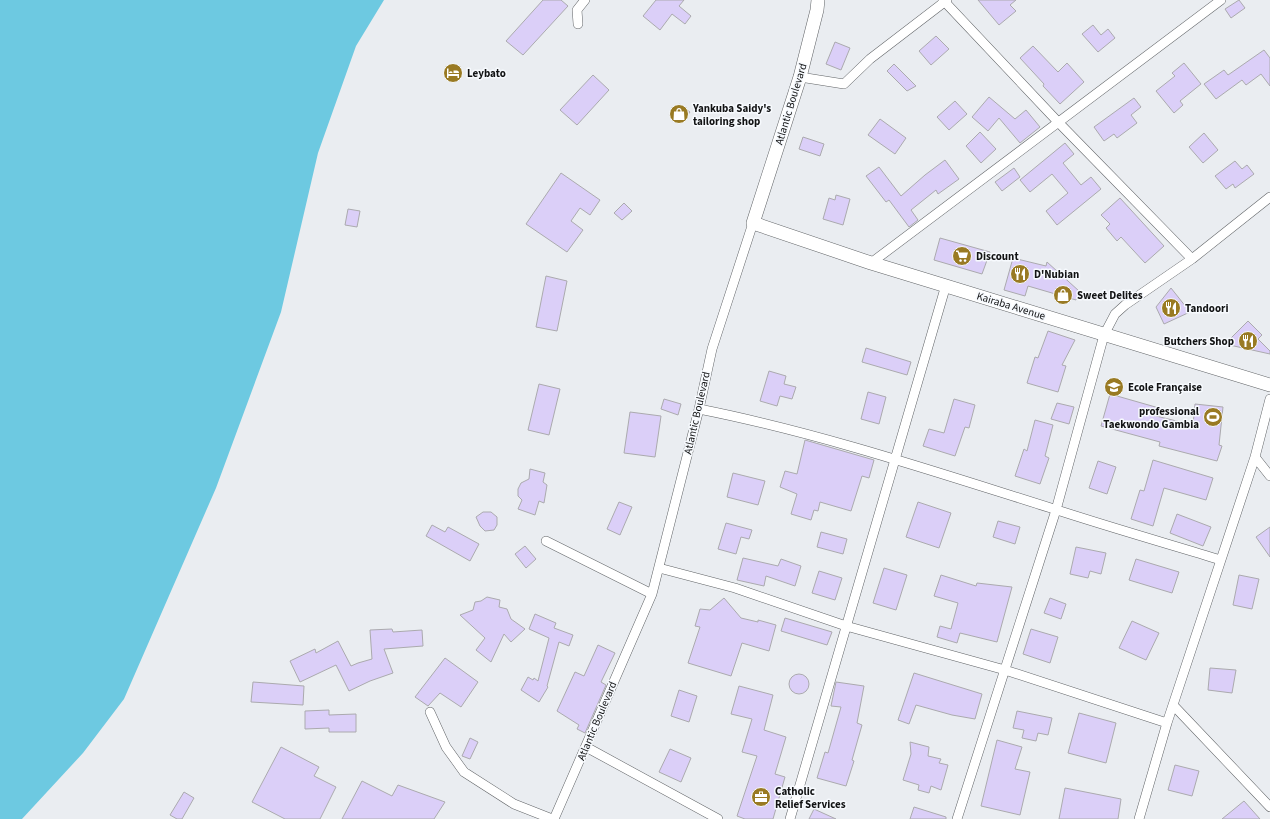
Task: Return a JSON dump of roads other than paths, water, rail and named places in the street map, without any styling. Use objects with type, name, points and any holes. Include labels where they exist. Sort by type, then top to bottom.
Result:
[{"type":"street","points":[[578,24],[577,10],[585,0]]},
{"type":"street","name":"Atlantic Boulevard","points":[[553,819],[586,747],[652,594],[699,409],[712,348],[800,77],[817,10],[818,0]]},
{"type":"street","points":[[871,263],[1222,0]]},
{"type":"street","points":[[800,77],[844,84],[870,59],[944,1],[1059,123],[1192,259]]},
{"type":"street","points":[[957,819],[1056,510],[1104,335],[1115,314],[1125,305],[1192,259],[1270,197]]},
{"type":"street","name":"Kairaba Avenue","points":[[753,223],[871,263],[1270,385]]},
{"type":"street","points":[[790,819],[946,285]]},
{"type":"street","points":[[1139,819],[1167,723],[1174,706],[1255,457],[1270,399]]},
{"type":"street","points":[[699,409],[743,418],[895,458],[1056,510],[1221,560]]},
{"type":"street","points":[[1255,457],[1270,476]]},
{"type":"street","points":[[546,541],[652,594]]},
{"type":"street","points":[[659,568],[735,588],[846,626],[1005,670],[1167,723]]},
{"type":"street","points":[[1174,706],[1270,807]]},
{"type":"street","points":[[430,712],[446,747],[464,772],[514,804],[553,819]]},
{"type":"street","points":[[586,747],[718,819]]},
{"type":"water","points":[[0,0],[384,0],[356,46],[318,153],[281,312],[216,488],[124,699],[83,753],[22,819],[0,819]]},
{"type":"place","name":"Leybato","points":[[453,73]]},
{"type":"place","name":"Yankuba Saidy's tailoring shop","points":[[679,114]]},
{"type":"place","name":"Discount","points":[[962,256]]},
{"type":"place","name":"D'Nubian","points":[[1020,274]]},
{"type":"place","name":"Sweet Delites","points":[[1063,295]]},
{"type":"place","name":"Tandoori","points":[[1171,308]]},
{"type":"place","name":"Butchers Shop","points":[[1248,341]]},
{"type":"place","name":"Ecole Française","points":[[1114,387]]},
{"type":"place","name":"professional Taekwondo Gambia","points":[[1213,417]]},
{"type":"place","name":"Catholic Relief Services","points":[[761,797]]}]
